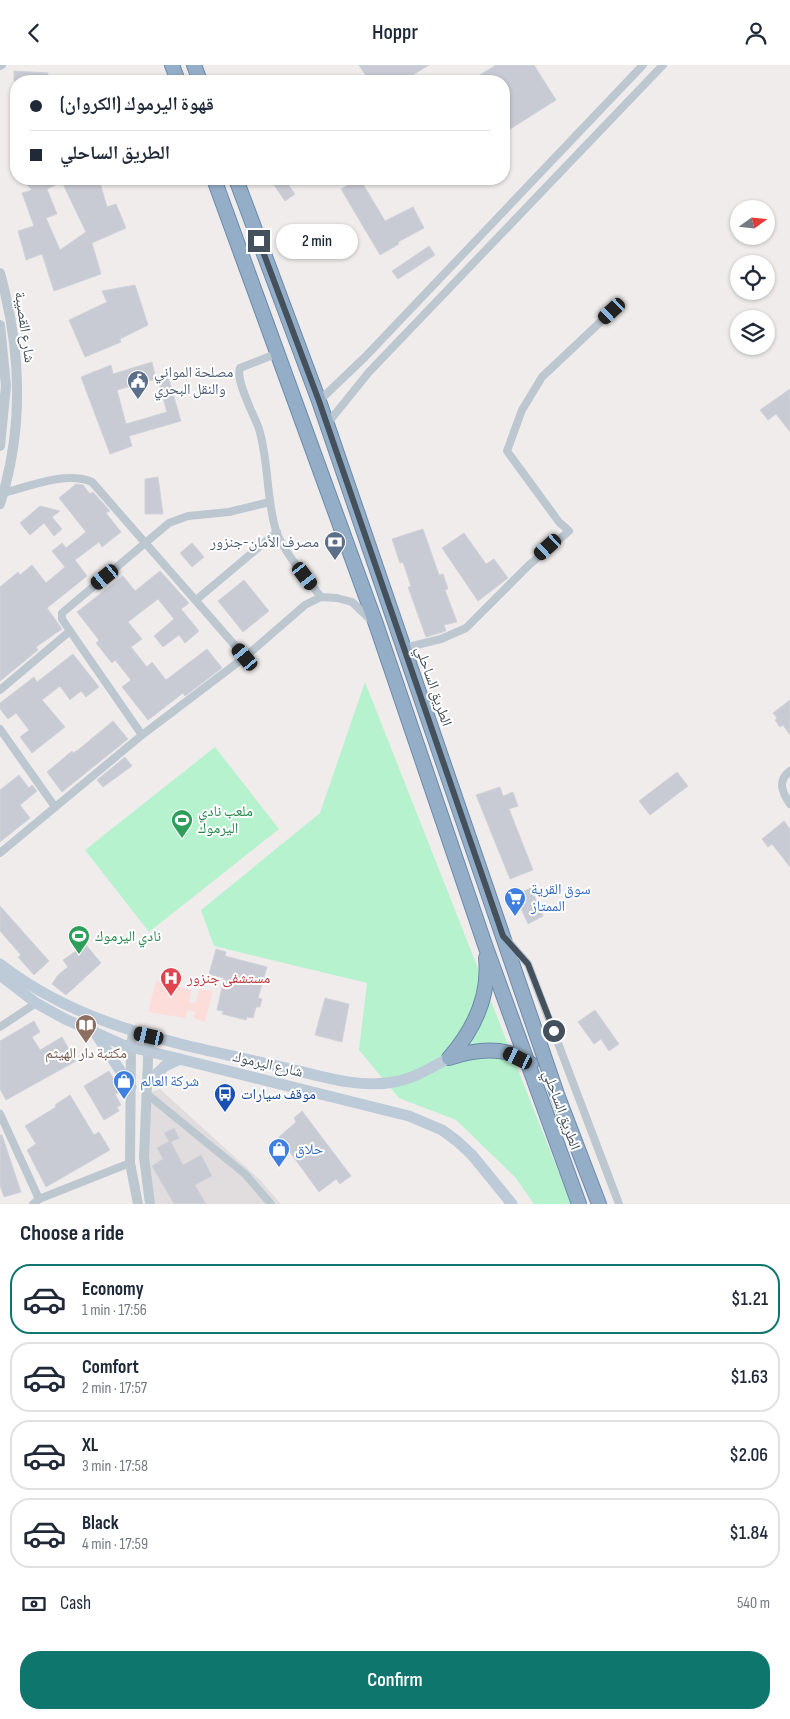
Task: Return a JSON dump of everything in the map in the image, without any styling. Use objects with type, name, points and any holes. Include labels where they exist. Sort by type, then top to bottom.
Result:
[{"type":"highway","name":"الطريق الساحلي","points":[[216,185],[376,624],[485,945],[579,1204]]},
{"type":"highway","name":"الطريق الساحلي","points":[[238,185],[327,423],[558,1097],[599,1204]]},
{"type":"highway","points":[[449,1058],[466,1036],[481,1006],[487,966],[485,945]]},
{"type":"highway","points":[[449,1058],[469,1051],[489,1050],[509,1053],[528,1062],[546,1077],[558,1097]]},
{"type":"main road","name":"شارع اليرموك","points":[[0,964],[48,997],[100,1021],[149,1036],[342,1080],[373,1084],[394,1082],[414,1077],[449,1058]]},
{"type":"main road","name":"شارع اليرموك","points":[[0,975],[36,1003],[96,1034],[131,1047],[400,1114],[442,1130],[472,1155],[512,1204]]},
{"type":"main road","points":[[96,1034],[131,1087]]},
{"type":"main road","points":[[147,1088],[165,1066],[180,1059]]},
{"type":"street","points":[[319,401],[365,357],[644,65]]},
{"type":"street","points":[[327,423],[369,372],[663,65]]},
{"type":"street","name":"شارع القصيبة","points":[[0,273],[13,329],[16,381],[16,432],[4,493],[0,504]]},
{"type":"street","points":[[404,648],[441,639],[466,628],[529,565],[569,531],[560,522],[508,451],[522,410],[542,377],[612,311]]},
{"type":"street","points":[[0,325],[6,386],[0,446]]},
{"type":"street","points":[[278,353],[248,363],[240,368],[238,373],[259,431],[270,502],[277,532],[297,565],[321,597]]},
{"type":"street","points":[[4,493],[80,477],[99,487],[245,657]]},
{"type":"street","points":[[142,735],[62,619],[64,610],[169,523],[178,519],[229,512],[270,502]]},
{"type":"street","points":[[196,600],[277,532]]},
{"type":"street","points":[[0,853],[142,735],[245,657],[305,605],[321,597],[337,598],[352,602],[376,624]]},
{"type":"street","points":[[0,690],[70,631]]},
{"type":"street","points":[[0,729],[55,807]]},
{"type":"street","points":[[790,771],[783,776],[781,787],[790,804]]},
{"type":"street","points":[[503,936],[528,964],[619,1204]]},
{"type":"street","points":[[0,1027],[36,1003]]},
{"type":"street","points":[[133,1032],[131,1047],[130,1163],[138,1204]]},
{"type":"street","points":[[149,1036],[144,1157],[150,1204]]},
{"type":"street","points":[[147,1088],[245,1174],[271,1204]]},
{"type":"street","points":[[0,1113],[36,1202],[130,1163]]},
{"type":"shaded area","name":"مستشفى جنزور","points":[[156,981],[191,990],[189,1002],[196,1003],[199,989],[213,991],[205,1022],[193,1018],[195,1012],[188,1010],[185,1018],[148,1012]]},
{"type":"shaded area","points":[[160,1089],[260,1180],[281,1204],[155,1204],[147,1169],[152,1092]]},
{"type":"green space","points":[[365,682],[571,1204],[534,1204],[515,1177],[456,1120],[399,1098],[359,1050],[367,983],[214,946],[201,910],[320,813]]},
{"type":"green space","name":"ملعب نادي اليرموك","points":[[215,747],[279,829],[149,932],[85,850]]},
{"type":"building","points":[[359,65],[429,65],[413,75],[365,75]]},
{"type":"building","points":[[496,65],[534,65],[556,100],[510,129],[510,75],[480,75]]},
{"type":"building","points":[[14,71],[48,73],[48,75],[14,75]]},
{"type":"building","points":[[27,185],[56,185],[47,189],[57,214],[46,218],[60,250],[86,232],[63,185],[101,185],[107,207],[116,204],[126,228],[92,243],[101,274],[54,291],[42,254],[26,260],[18,231],[34,226],[22,193],[32,190]]},
{"type":"building","points":[[274,185],[288,185],[295,194],[285,201]]},
{"type":"building","points":[[348,185],[364,185],[385,221],[413,207],[424,228],[398,242],[399,244],[380,255],[341,189]]},
{"type":"building","points":[[429,246],[435,255],[398,279],[392,271]]},
{"type":"building","points":[[135,285],[148,325],[120,339],[121,342],[85,357],[69,320],[107,302],[102,291]]},
{"type":"building","points":[[152,362],[156,379],[117,390],[126,424],[167,412],[157,376],[167,373],[181,421],[129,436],[132,446],[110,454],[81,377],[111,365],[113,374]]},
{"type":"building","points":[[790,389],[790,432],[776,414],[768,420],[760,410]]},
{"type":"building","points":[[158,477],[163,514],[145,514],[145,479]]},
{"type":"building","points":[[76,484],[83,485],[90,494],[93,492],[110,511],[106,513],[121,532],[102,547],[99,542],[75,560],[87,576],[47,608],[62,629],[36,647],[38,650],[0,681],[0,587],[18,572],[20,575],[32,565],[46,583],[65,567],[52,551],[62,543],[66,548],[86,532],[59,498]]},
{"type":"building","points":[[40,506],[60,511],[52,517],[62,529],[54,536],[44,523],[30,535],[20,523]]},
{"type":"building","points":[[423,529],[439,575],[443,574],[448,589],[445,590],[457,622],[444,625],[446,631],[426,637],[408,587],[411,586],[403,562],[400,563],[392,539]]},
{"type":"building","points":[[464,533],[486,564],[494,559],[508,578],[478,601],[442,548]]},
{"type":"building","points":[[192,543],[204,557],[192,567],[180,553]]},
{"type":"building","points":[[160,571],[189,603],[181,609],[199,631],[185,643],[179,635],[163,647],[154,636],[174,619],[158,599],[128,622],[142,639],[131,647],[147,667],[152,662],[166,680],[207,649],[222,668],[185,696],[183,693],[148,720],[122,687],[131,680],[115,660],[112,663],[96,643],[99,640],[77,612],[123,576],[135,591]]},
{"type":"building","points":[[244,580],[269,611],[243,632],[218,601]]},
{"type":"building","points":[[73,654],[99,687],[86,697],[81,691],[70,700],[60,686],[42,700],[65,727],[32,753],[20,737],[29,730],[16,713],[8,719],[0,709],[0,703],[34,677],[37,682]]},
{"type":"building","points":[[790,700],[790,735],[783,725],[780,727],[773,713]]},
{"type":"building","points":[[113,721],[128,739],[62,792],[47,772],[72,751],[73,753],[78,750]]},
{"type":"building","points":[[125,757],[132,766],[103,787],[97,780]]},
{"type":"building","points":[[677,772],[688,786],[650,815],[639,801]]},
{"type":"building","points":[[19,775],[29,788],[32,785],[37,791],[20,805],[30,818],[0,842],[0,790]]},
{"type":"building","points":[[500,787],[503,796],[513,792],[518,806],[509,809],[533,870],[510,879],[476,795]]},
{"type":"building","points":[[784,821],[790,829],[790,867],[772,844],[768,847],[762,839]]},
{"type":"building","points":[[531,888],[543,916],[528,924],[515,895]]},
{"type":"building","points":[[0,906],[49,961],[34,975],[18,957],[21,955],[0,931]]},
{"type":"building","points":[[81,939],[101,963],[66,995],[52,984],[58,975],[68,967],[63,960],[76,951],[73,946]]},
{"type":"building","points":[[216,949],[226,952],[225,956],[267,967],[258,998],[262,999],[260,1007],[256,1007],[253,1018],[247,1017],[246,1020],[222,1014],[223,1011],[217,1010],[224,978],[209,974]]},
{"type":"building","points":[[325,998],[349,1004],[342,1042],[315,1035]]},
{"type":"building","points":[[595,1010],[619,1044],[609,1051],[601,1039],[594,1044],[578,1022]]},
{"type":"building","points":[[34,1021],[40,1032],[32,1037],[40,1050],[62,1037],[76,1061],[6,1100],[0,1089],[0,1041]]},
{"type":"building","points":[[109,1071],[121,1091],[115,1094],[121,1105],[117,1107],[119,1111],[104,1120],[84,1086]]},
{"type":"building","points":[[70,1095],[94,1135],[99,1132],[110,1150],[46,1187],[27,1150],[36,1144],[25,1126],[56,1107],[55,1105]]},
{"type":"building","points":[[302,1111],[351,1176],[340,1184],[336,1179],[319,1192],[279,1137],[296,1122],[294,1118]]},
{"type":"building","points":[[174,1128],[179,1138],[171,1142],[183,1165],[201,1155],[212,1176],[195,1185],[206,1204],[174,1204],[152,1166],[163,1159],[157,1148],[169,1141],[164,1133]]},
{"type":"building","points":[[0,1135],[2,1135],[21,1192],[4,1197],[0,1185]]},
{"type":"place","name":"مصلحة المواني والنقل البحري","points":[[138,400]]},
{"type":"place","name":"مصرف الأمان-جنزور","points":[[335,561]]},
{"type":"place","name":"ملعب نادي اليرموك","points":[[182,839]]},
{"type":"place","name":"سوق القرية الممتاز","points":[[515,917]]},
{"type":"place","name":"نادي اليرموك","points":[[79,955]]},
{"type":"place","name":"مستشفى جنزور","points":[[171,997]]},
{"type":"place","name":"مكتبة دار الهيثم","points":[[86,1044]]},
{"type":"place","name":"شركة العالم","points":[[124,1100]]},
{"type":"place","name":"موقف سيارات","points":[[225,1113]]},
{"type":"place","name":"حلاق","points":[[279,1168]]},
{"type":"route","points":[[259,241],[319,401],[503,936],[517,949],[528,964],[554,1031]]}]
